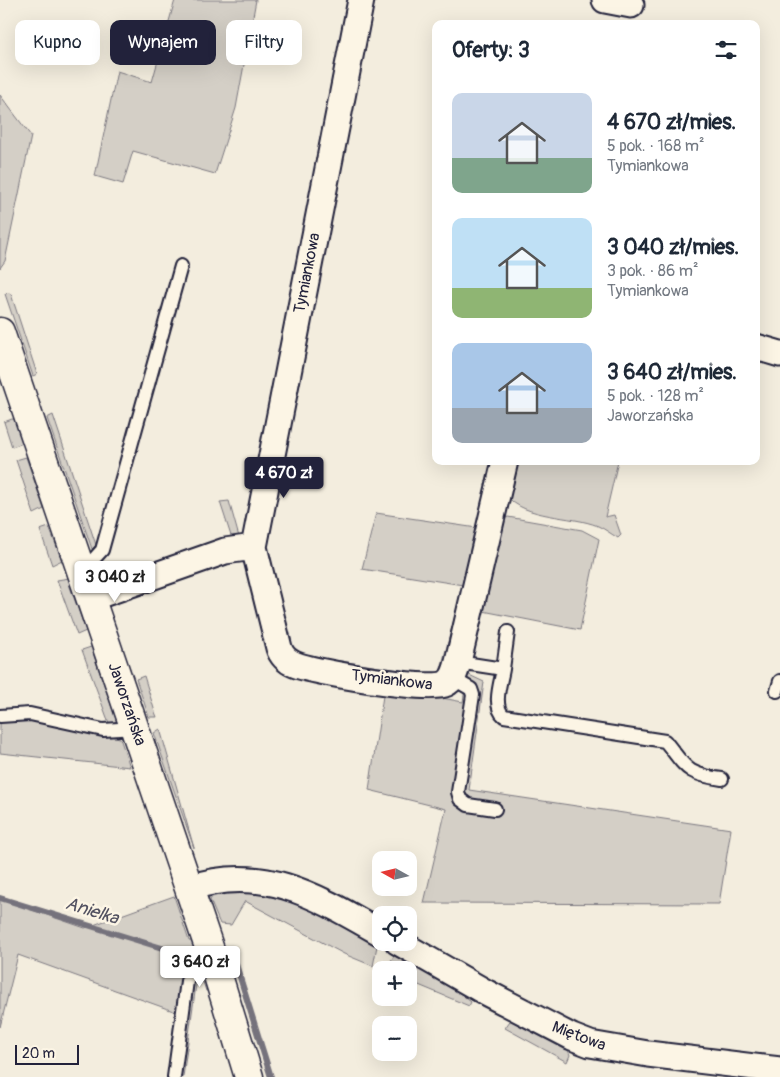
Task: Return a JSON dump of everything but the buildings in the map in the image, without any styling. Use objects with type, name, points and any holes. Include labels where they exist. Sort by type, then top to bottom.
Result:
[{"type":"street","name":"Tymiankowa","points":[[361,0],[254,547],[279,648],[289,662],[303,667],[417,687],[437,687],[446,684],[455,670]]},
{"type":"street","points":[[605,0],[630,9]]},
{"type":"street","name":"Jaworzańska","points":[[0,332],[212,956],[249,1077]]},
{"type":"street","points":[[760,348],[780,354]]},
{"type":"street","points":[[455,670],[504,465]]},
{"type":"street","points":[[91,598],[225,551],[254,547]]},
{"type":"street","points":[[189,888],[231,878],[259,880],[313,895],[372,928]]},
{"type":"street","name":"Miętowa","points":[[414,951],[486,993],[572,1037],[590,1044],[648,1054],[780,1070]]},
{"type":"lane","points":[[79,565],[92,561],[102,550],[181,266]]},
{"type":"lane","points":[[508,632],[498,703],[499,709],[504,716],[664,741],[688,770],[695,775],[722,779]]},
{"type":"lane","points":[[455,670],[503,669]]},
{"type":"lane","points":[[455,670],[471,689],[473,695],[458,792],[460,799],[468,805],[495,809]]},
{"type":"lane","points":[[0,716],[30,714],[103,730],[135,728]]},
{"type":"lane","points":[[174,1077],[187,980],[198,963],[212,956]]},
{"type":"shaded area","points":[[175,0],[256,0],[252,20],[226,20],[226,65],[244,65],[236,108],[215,174],[133,151],[123,184],[95,176],[117,71],[152,82],[157,65],[216,65],[216,20],[169,20]]},
{"type":"shaded area","points":[[0,95],[31,136],[5,261],[0,268]]},
{"type":"shaded area","points":[[5,294],[11,294],[37,374],[33,376]]},
{"type":"shaded area","points":[[53,415],[96,545],[92,549],[47,418]]},
{"type":"shaded area","points":[[15,419],[23,443],[12,447],[4,422]]},
{"type":"shaded area","points":[[26,457],[44,509],[34,514],[16,460]]},
{"type":"shaded area","points":[[511,465],[617,465],[605,517],[614,515],[621,535],[618,538],[587,522],[525,509],[507,496]]},
{"type":"shaded area","points":[[229,501],[239,537],[233,542],[220,502]]},
{"type":"shaded area","points":[[376,513],[477,528],[453,652],[438,679],[291,655],[288,645],[301,655],[439,676],[463,585],[362,569]]},
{"type":"shaded area","points":[[508,517],[582,530],[599,539],[580,630],[483,611],[480,597],[503,519]]},
{"type":"shaded area","points":[[49,527],[62,560],[52,565],[40,530]]},
{"type":"shaded area","points":[[69,578],[71,583],[69,584],[86,631],[77,635],[57,580]]},
{"type":"shaded area","points":[[91,647],[94,649],[92,650],[117,722],[115,724],[109,723],[82,650]]},
{"type":"shaded area","points":[[467,674],[484,682],[469,790],[731,829],[719,904],[424,903],[446,809],[369,790],[384,689],[434,694],[442,698],[463,702]]},
{"type":"shaded area","points":[[144,676],[157,717],[149,717],[136,679]]},
{"type":"shaded area","points":[[22,719],[120,738],[130,767],[0,753],[0,721]]},
{"type":"shaded area","points":[[160,729],[194,848],[154,733]]},
{"type":"shaded area","points":[[255,887],[342,919],[372,942],[372,951],[376,951],[374,961],[372,961],[372,966],[344,954],[245,901],[231,925],[220,924],[210,900],[214,894]]},
{"type":"shaded area","points":[[174,896],[189,941],[191,941],[196,950],[184,972],[176,1012],[18,955],[0,1027],[0,899],[85,928]]},
{"type":"shaded area","points":[[394,956],[406,961],[391,961]]},
{"type":"shaded area","points":[[417,966],[453,988],[471,1002],[469,1006],[417,984]]},
{"type":"shaded area","points":[[204,975],[209,991],[206,991],[203,982],[196,985],[183,1077],[180,1077],[194,983],[196,978]]},
{"type":"shaded area","points":[[512,1018],[568,1050],[570,1055],[567,1062],[505,1028]]},
{"type":"waterway","name":"Anielka","points":[[0,898],[175,952]]},
{"type":"waterway","name":"Anielka","points":[[234,958],[271,1077]]}]
